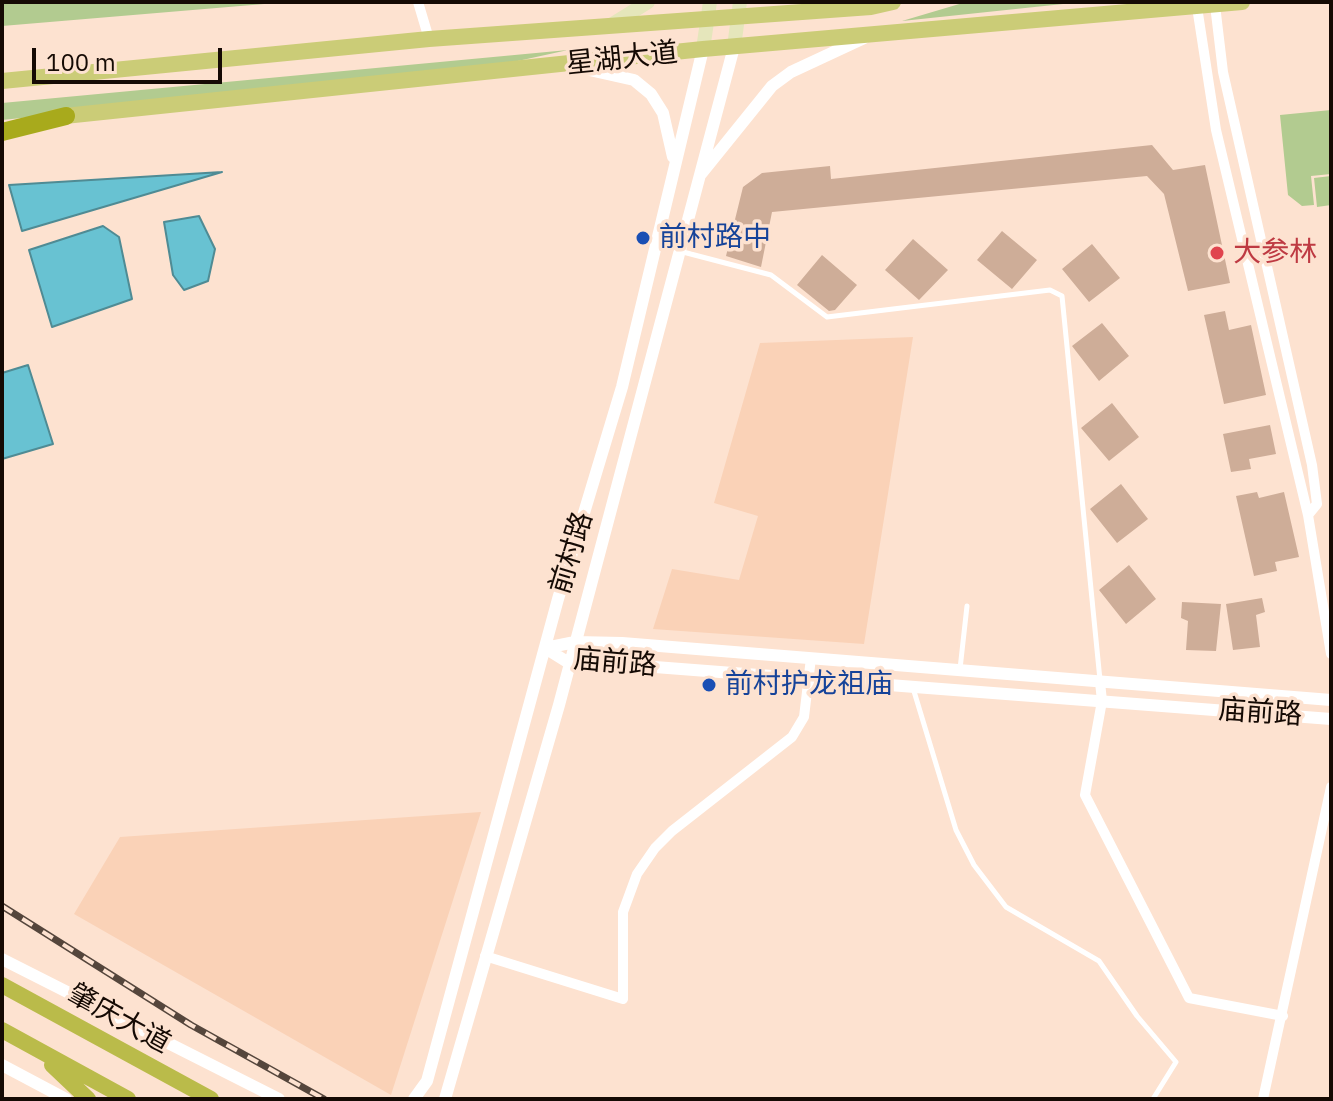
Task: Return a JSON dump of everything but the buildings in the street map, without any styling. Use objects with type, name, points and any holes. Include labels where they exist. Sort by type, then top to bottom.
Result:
[{"type":"highway","points":[[2,132],[66,116]]},
{"type":"highway","name":"肇庆大道","points":[[2,985],[211,1099]]},
{"type":"highway","points":[[2,1030],[128,1099]]},
{"type":"highway","points":[[37,1049],[88,1099]]},
{"type":"main road","points":[[609,26],[648,2]]},
{"type":"main road","name":"星湖大道","points":[[2,81],[429,39],[609,26],[710,9],[893,2]]},
{"type":"main road","name":"星湖大道","points":[[2,123],[703,49],[1242,2]]},
{"type":"main road","name":"前村路","points":[[734,47],[740,8]]},
{"type":"main road","name":"前村路","points":[[703,49],[710,9]]},
{"type":"street","points":[[418,2],[429,39]]},
{"type":"street","points":[[1206,6],[1216,130],[1308,515],[1331,654]]},
{"type":"street","points":[[1206,6],[1312,465],[1317,504],[1308,515]]},
{"type":"street","points":[[696,180],[772,86],[791,72],[869,36]]},
{"type":"street","name":"前村路","points":[[446,1092],[575,642],[734,47]]},
{"type":"street","name":"前村路","points":[[414,1099],[427,1081],[545,648],[622,387],[703,49]]},
{"type":"street","points":[[562,65],[610,72],[634,80],[651,94],[667,126],[675,168]]},
{"type":"street","name":"庙前路","points":[[545,648],[575,642],[1331,700]]},
{"type":"street","name":"庙前路","points":[[545,648],[569,663],[1331,719]]},
{"type":"street","points":[[485,956],[623,999],[623,912],[637,874],[655,848],[672,831],[792,737],[804,717],[811,658]]},
{"type":"street","points":[[1100,682],[1102,701],[1085,795],[1189,998],[1283,1016]]},
{"type":"street","points":[[1263,1099],[1331,787]]},
{"type":"street","points":[[2,959],[279,1099]]},
{"type":"street","points":[[2,1065],[66,1099]]},
{"type":"lane","points":[[678,250],[771,275],[827,317],[1050,290],[1062,296],[1100,682]]},
{"type":"lane","points":[[960,670],[967,606]]},
{"type":"lane","points":[[913,687],[956,830],[974,865],[1006,907],[1099,961],[1137,1016],[1176,1062],[1153,1099]]},
{"type":"shaded area","points":[[913,337],[864,644],[653,629],[672,569],[739,580],[758,516],[714,503],[760,343]]},
{"type":"shaded area","points":[[481,812],[391,1095],[74,914],[120,837]]},
{"type":"green space","points":[[2,2],[288,2],[2,26]]},
{"type":"green space","points":[[966,2],[1082,2],[902,21]]},
{"type":"green space","points":[[568,50],[463,73],[2,120],[2,103]]},
{"type":"green space","points":[[1331,110],[1331,174],[1311,176],[1314,205],[1302,206],[1288,195],[1280,115]]},
{"type":"green space","points":[[1331,176],[1331,205],[1317,207],[1314,178]]},
{"type":"water","points":[[222,172],[22,231],[9,185]]},
{"type":"water","points":[[199,216],[215,249],[208,281],[184,290],[173,275],[164,222]]},
{"type":"water","points":[[103,226],[119,237],[132,299],[52,327],[29,250]]},
{"type":"water","points":[[28,365],[53,444],[2,459],[2,373]]},
{"type":"railway","points":[[2,906],[191,1025],[324,1099]]},
{"type":"place","name":"前村路中","points":[[643,238]]},
{"type":"place","name":"大参林","points":[[1217,253]]},
{"type":"place","name":"前村护龙祖庙","points":[[709,685]]}]
